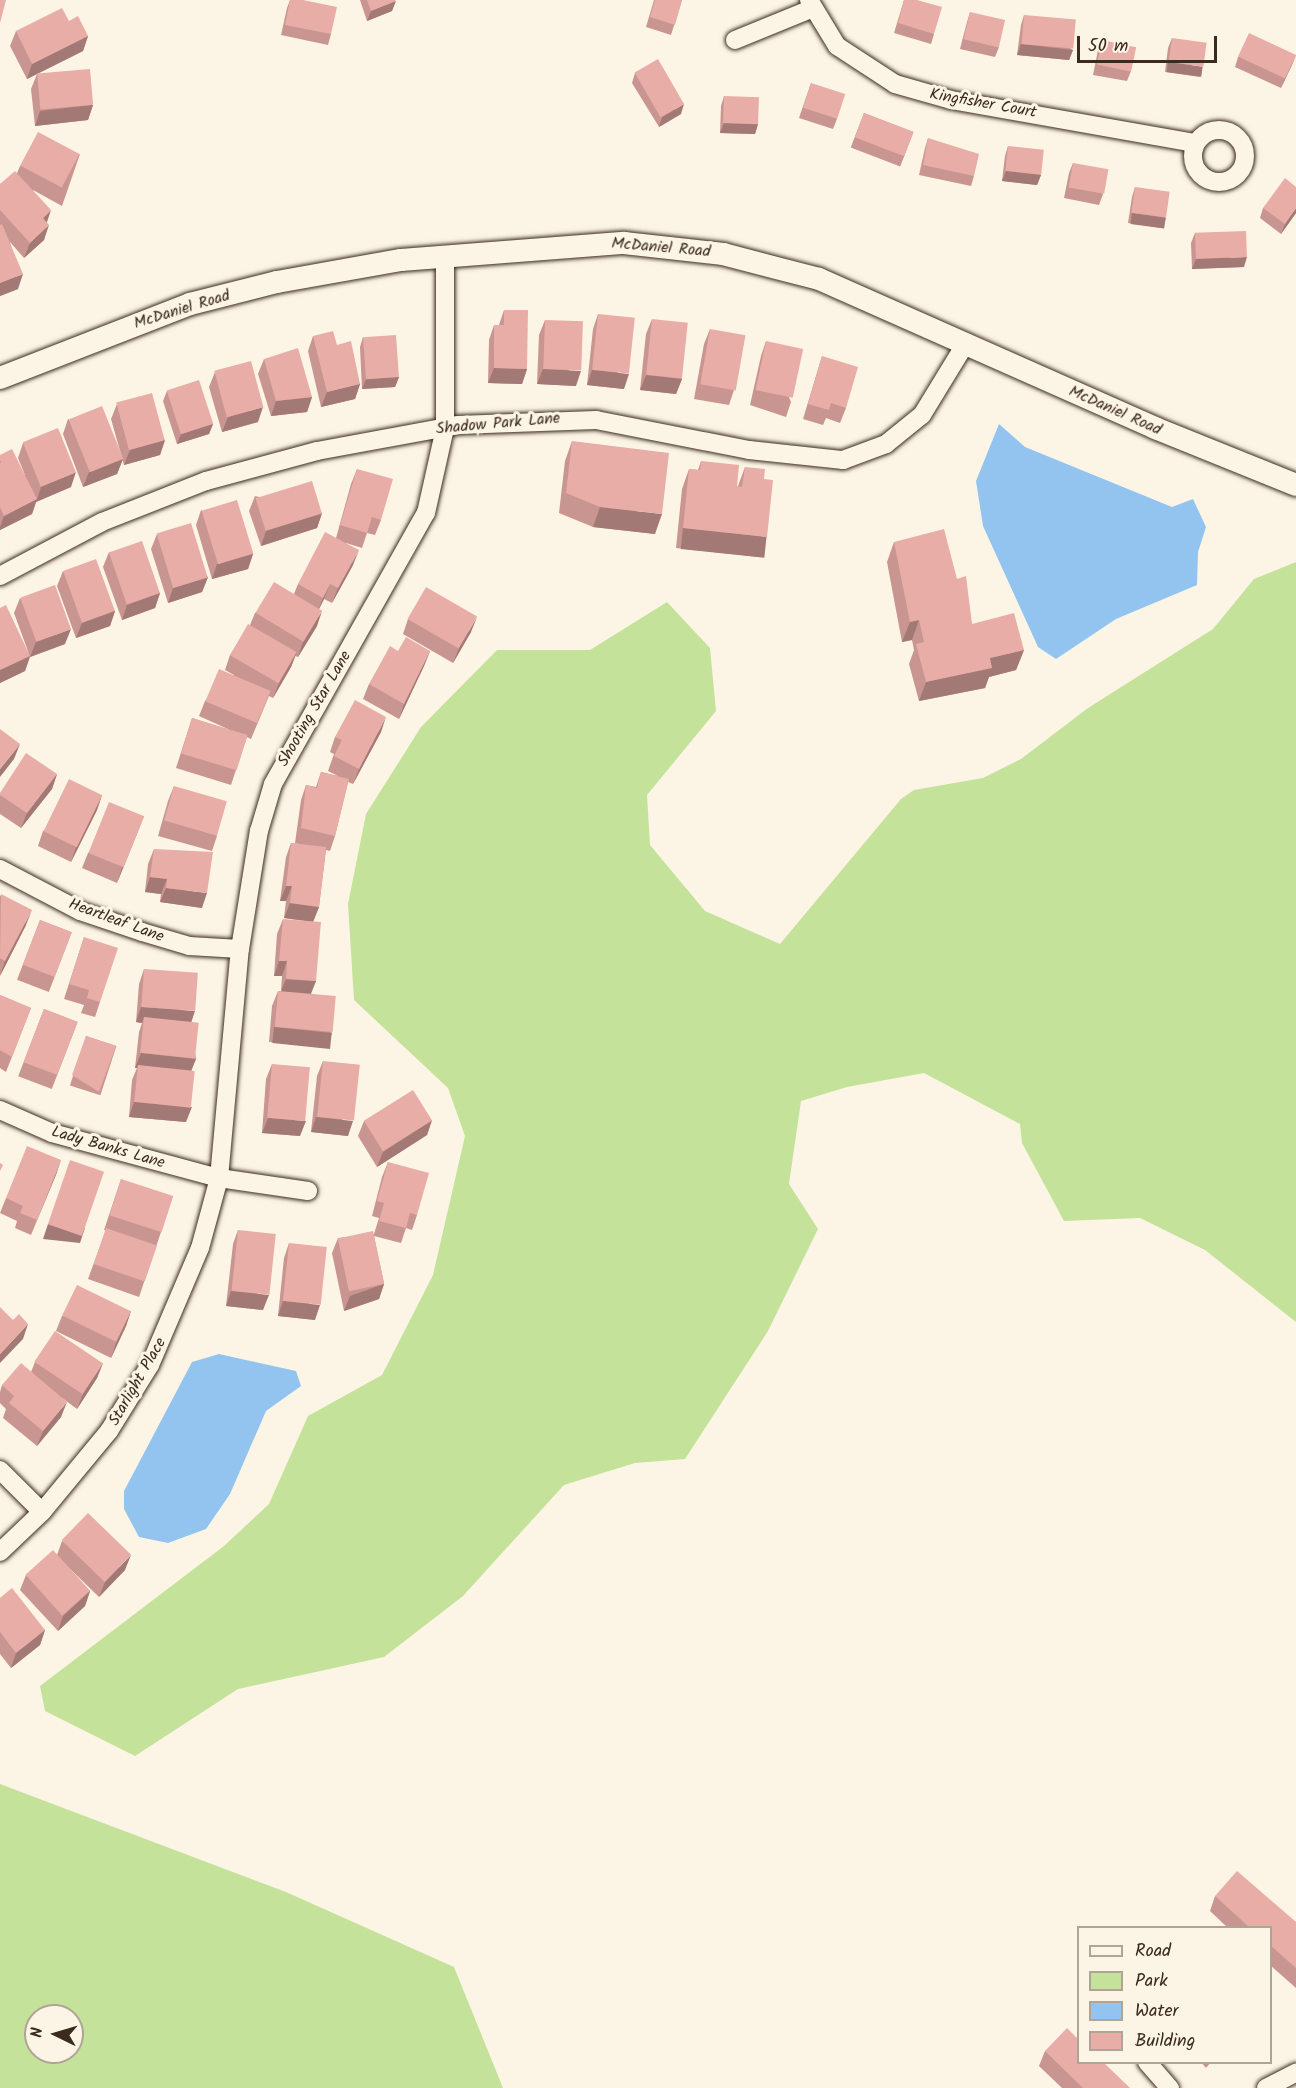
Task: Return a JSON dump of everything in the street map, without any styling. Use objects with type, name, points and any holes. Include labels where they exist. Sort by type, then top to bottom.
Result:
[{"type":"main road","name":"McDaniel Road","points":[[0,378],[190,304],[277,282],[445,255],[624,243],[723,254],[819,279],[1296,485]]},
{"type":"street","points":[[735,40],[810,5]]},
{"type":"street","name":"Kingfisher Court","points":[[810,5],[831,39],[859,66],[924,94],[1195,143]]},
{"type":"street","name":"Shooting Star Lane","points":[[219,1178],[240,949],[259,831],[273,784],[409,549],[426,513],[446,429],[445,255]]},
{"type":"street","name":"Shadow Park Lane","points":[[0,576],[102,522],[206,481],[340,446],[500,421],[596,420],[769,453],[843,460],[886,444],[911,425],[966,343]]},
{"type":"street","name":"Heartleaf Lane","points":[[0,869],[80,911],[142,932],[189,946],[240,949]]},
{"type":"street","name":"Lady Banks Lane","points":[[0,1110],[52,1133],[219,1178],[308,1191]]},
{"type":"street","name":"Starlight Place","points":[[0,1552],[42,1512],[109,1431],[150,1365],[200,1248],[219,1178]]},
{"type":"street","points":[[0,1470],[42,1512]]},
{"type":"street","points":[[1149,2064],[1170,2088]]},
{"type":"street","points":[[1266,2088],[1296,2073]]},
{"type":"green space","points":[[1296,562],[1296,1322],[1205,1250],[1140,1218],[1064,1221],[1022,1143],[1020,1124],[924,1073],[847,1087],[801,1101],[789,1184],[818,1229],[768,1331],[685,1459],[635,1463],[564,1485],[463,1596],[384,1657],[238,1689],[135,1756],[45,1711],[40,1686],[224,1546],[269,1504],[308,1416],[382,1375],[433,1275],[465,1136],[448,1088],[354,1000],[348,904],[366,814],[421,727],[497,650],[590,650],[667,602],[710,648],[716,711],[647,795],[650,845],[705,911],[780,944],[901,799],[914,790],[983,778],[1021,759],[1088,708],[1213,629],[1254,579]]},
{"type":"green space","points":[[0,1784],[286,1892],[454,1967],[503,2088],[0,2088]]},
{"type":"water","points":[[999,424],[1025,447],[1172,507],[1193,499],[1206,527],[1198,552],[1197,585],[1116,619],[1056,659],[1038,647],[983,526],[976,481]]},
{"type":"water","points":[[219,1354],[296,1371],[301,1386],[266,1411],[230,1494],[206,1529],[168,1543],[139,1537],[124,1509],[124,1491],[192,1362]]},
{"type":"building","points":[[0,0],[6,0],[0,23]]},
{"type":"building","points":[[290,0],[303,0],[337,7],[331,34],[285,25]]},
{"type":"building","points":[[367,0],[395,0],[396,1],[371,11]]},
{"type":"building","points":[[655,0],[682,0],[675,25],[650,17]]},
{"type":"building","points":[[904,0],[917,0],[942,7],[934,34],[898,23]]},
{"type":"building","points":[[62,8],[69,21],[78,16],[88,36],[32,64],[16,31]]},
{"type":"building","points":[[970,12],[1005,20],[999,47],[964,39]]},
{"type":"building","points":[[1024,15],[1076,20],[1073,48],[1021,44]]},
{"type":"building","points":[[1249,33],[1296,55],[1285,79],[1238,57]]},
{"type":"building","points":[[1172,38],[1207,43],[1203,67],[1169,62]]},
{"type":"building","points":[[1102,40],[1136,47],[1131,72],[1097,64]]},
{"type":"building","points":[[658,59],[684,104],[661,118],[635,72]]},
{"type":"building","points":[[90,69],[93,105],[40,109],[37,74]]},
{"type":"building","points":[[811,83],[845,94],[837,119],[803,108]]},
{"type":"building","points":[[724,96],[759,97],[758,124],[723,123]]},
{"type":"building","points":[[864,113],[913,132],[904,156],[855,137]]},
{"type":"building","points":[[38,132],[79,154],[62,188],[20,166]]},
{"type":"building","points":[[928,138],[979,154],[974,176],[923,165]]},
{"type":"building","points":[[1008,146],[1044,150],[1041,175],[1005,171]]},
{"type":"building","points":[[1073,163],[1108,169],[1104,194],[1069,188]]},
{"type":"building","points":[[15,171],[51,210],[43,218],[49,225],[30,243],[0,210],[0,184]]},
{"type":"building","points":[[1285,178],[1296,187],[1296,208],[1285,224],[1263,208]]},
{"type":"building","points":[[1135,187],[1170,192],[1166,218],[1131,213]]},
{"type":"building","points":[[2,224],[23,274],[0,283],[0,225]]},
{"type":"building","points":[[1246,231],[1247,257],[1196,259],[1195,233]]},
{"type":"building","points":[[504,310],[528,310],[527,369],[494,368],[494,325],[504,325]]},
{"type":"building","points":[[598,314],[635,318],[629,374],[592,370]]},
{"type":"building","points":[[652,319],[688,323],[682,378],[646,375]]},
{"type":"building","points":[[545,320],[583,321],[581,370],[543,369]]},
{"type":"building","points":[[710,329],[745,335],[736,390],[700,384]]},
{"type":"building","points":[[333,331],[337,345],[351,341],[360,384],[327,392],[313,336]]},
{"type":"building","points":[[396,335],[399,377],[366,379],[363,337]]},
{"type":"building","points":[[766,341],[803,349],[793,398],[756,390]]},
{"type":"building","points":[[298,348],[312,397],[276,401],[264,359]]},
{"type":"building","points":[[822,356],[858,367],[846,408],[831,403],[829,410],[808,404]]},
{"type":"building","points":[[251,361],[263,407],[227,417],[214,371]]},
{"type":"building","points":[[199,380],[213,424],[181,434],[167,391]]},
{"type":"building","points":[[152,393],[165,440],[129,450],[116,403]]},
{"type":"building","points":[[102,406],[123,459],[90,472],[69,419]]},
{"type":"building","points":[[58,428],[76,473],[41,487],[23,442]]},
{"type":"building","points":[[572,441],[669,453],[662,514],[600,507],[566,493]]},
{"type":"building","points":[[12,449],[37,499],[4,516],[0,507],[0,455]]},
{"type":"building","points":[[701,461],[739,465],[737,486],[742,487],[745,467],[765,469],[764,479],[773,480],[767,537],[683,528],[689,469],[700,470]]},
{"type":"building","points":[[357,469],[393,479],[381,520],[372,517],[367,533],[340,525]]},
{"type":"building","points":[[312,481],[322,514],[266,531],[256,498]]},
{"type":"building","points":[[237,500],[253,554],[218,564],[202,511]]},
{"type":"building","points":[[191,523],[208,578],[173,588],[157,534]]},
{"type":"building","points":[[944,529],[957,579],[966,576],[972,624],[1014,613],[1024,650],[990,658],[992,668],[926,682],[916,644],[924,642],[919,620],[910,622],[894,542]]},
{"type":"building","points":[[325,532],[359,550],[338,588],[330,584],[323,598],[298,584]]},
{"type":"building","points":[[142,541],[160,593],[127,604],[109,552]]},
{"type":"building","points":[[96,559],[115,611],[82,623],[63,571]]},
{"type":"building","points":[[274,582],[322,611],[303,642],[255,613]]},
{"type":"building","points":[[55,585],[71,629],[36,642],[20,598]]},
{"type":"building","points":[[426,587],[477,616],[459,649],[408,619]]},
{"type":"building","points":[[6,605],[30,656],[0,670],[0,608]]},
{"type":"building","points":[[248,624],[296,652],[278,683],[230,655]]},
{"type":"building","points":[[406,637],[430,651],[404,704],[369,684],[390,646],[398,651]]},
{"type":"building","points":[[219,669],[271,691],[257,723],[205,701]]},
{"type":"building","points":[[355,700],[386,717],[359,769],[334,756],[342,740],[335,737]]},
{"type":"building","points":[[192,718],[247,735],[237,770],[181,753]]},
{"type":"building","points":[[0,729],[20,744],[0,769]]},
{"type":"building","points":[[26,753],[57,774],[27,813],[0,795]]},
{"type":"building","points":[[321,772],[349,779],[335,836],[301,828],[306,785],[317,788]]},
{"type":"building","points":[[69,779],[102,795],[77,847],[44,831]]},
{"type":"building","points":[[174,786],[227,801],[217,836],[164,821]]},
{"type":"building","points":[[109,802],[144,816],[124,867],[88,853]]},
{"type":"building","points":[[291,843],[326,847],[319,907],[290,903],[292,886],[286,886]]},
{"type":"building","points":[[154,849],[213,852],[207,893],[166,888],[167,879],[150,877]]},
{"type":"building","points":[[1,894],[32,910],[5,961],[0,958]]},
{"type":"building","points":[[283,919],[321,922],[316,981],[286,979],[287,961],[279,961]]},
{"type":"building","points":[[40,920],[72,932],[55,977],[23,965]]},
{"type":"building","points":[[84,937],[118,948],[100,1002],[87,998],[89,990],[69,984]]},
{"type":"building","points":[[144,969],[198,973],[195,1011],[141,1007]]},
{"type":"building","points":[[278,991],[336,996],[333,1032],[275,1027]]},
{"type":"building","points":[[0,995],[31,1008],[12,1057],[0,1050]]},
{"type":"building","points":[[44,1009],[78,1022],[57,1075],[24,1062]]},
{"type":"building","points":[[144,1017],[199,1023],[195,1059],[140,1053]]},
{"type":"building","points":[[86,1036],[116,1046],[99,1092],[72,1075]]},
{"type":"building","points":[[323,1061],[360,1065],[354,1121],[317,1117]]},
{"type":"building","points":[[272,1064],[310,1067],[305,1121],[267,1118]]},
{"type":"building","points":[[138,1065],[195,1071],[191,1108],[134,1102]]},
{"type":"building","points":[[413,1090],[432,1121],[383,1151],[364,1121]]},
{"type":"building","points":[[27,1146],[61,1160],[37,1220],[20,1213],[23,1206],[6,1198]]},
{"type":"building","points":[[70,1160],[104,1172],[82,1236],[48,1224]]},
{"type":"building","points":[[388,1162],[429,1173],[417,1215],[410,1213],[406,1228],[379,1221],[384,1203],[377,1201]]},
{"type":"building","points":[[121,1179],[173,1196],[162,1232],[109,1215]]},
{"type":"building","points":[[106,1228],[157,1246],[145,1282],[94,1264]]},
{"type":"building","points":[[238,1230],[276,1234],[269,1295],[232,1291]]},
{"type":"building","points":[[373,1231],[384,1284],[349,1291],[338,1238]]},
{"type":"building","points":[[289,1243],[327,1247],[321,1305],[283,1301]]},
{"type":"building","points":[[77,1285],[131,1311],[116,1342],[62,1316]]},
{"type":"building","points":[[0,1307],[13,1320],[19,1314],[28,1324],[0,1354]]},
{"type":"building","points":[[55,1331],[103,1363],[82,1394],[34,1362]]},
{"type":"building","points":[[21,1363],[67,1402],[43,1431],[9,1403],[14,1396],[2,1385]]},
{"type":"building","points":[[88,1513],[131,1555],[105,1582],[62,1540]]},
{"type":"building","points":[[53,1550],[90,1591],[62,1616],[26,1575]]},
{"type":"building","points":[[12,1588],[45,1630],[16,1653],[0,1632],[0,1598]]},
{"type":"building","points":[[1237,1871],[1296,1922],[1296,1968],[1272,1947],[1272,1926],[1248,1926],[1215,1896]]},
{"type":"building","points":[[1067,2028],[1077,2038],[1077,2064],[1105,2064],[1130,2088],[1083,2088],[1045,2051]]}]
